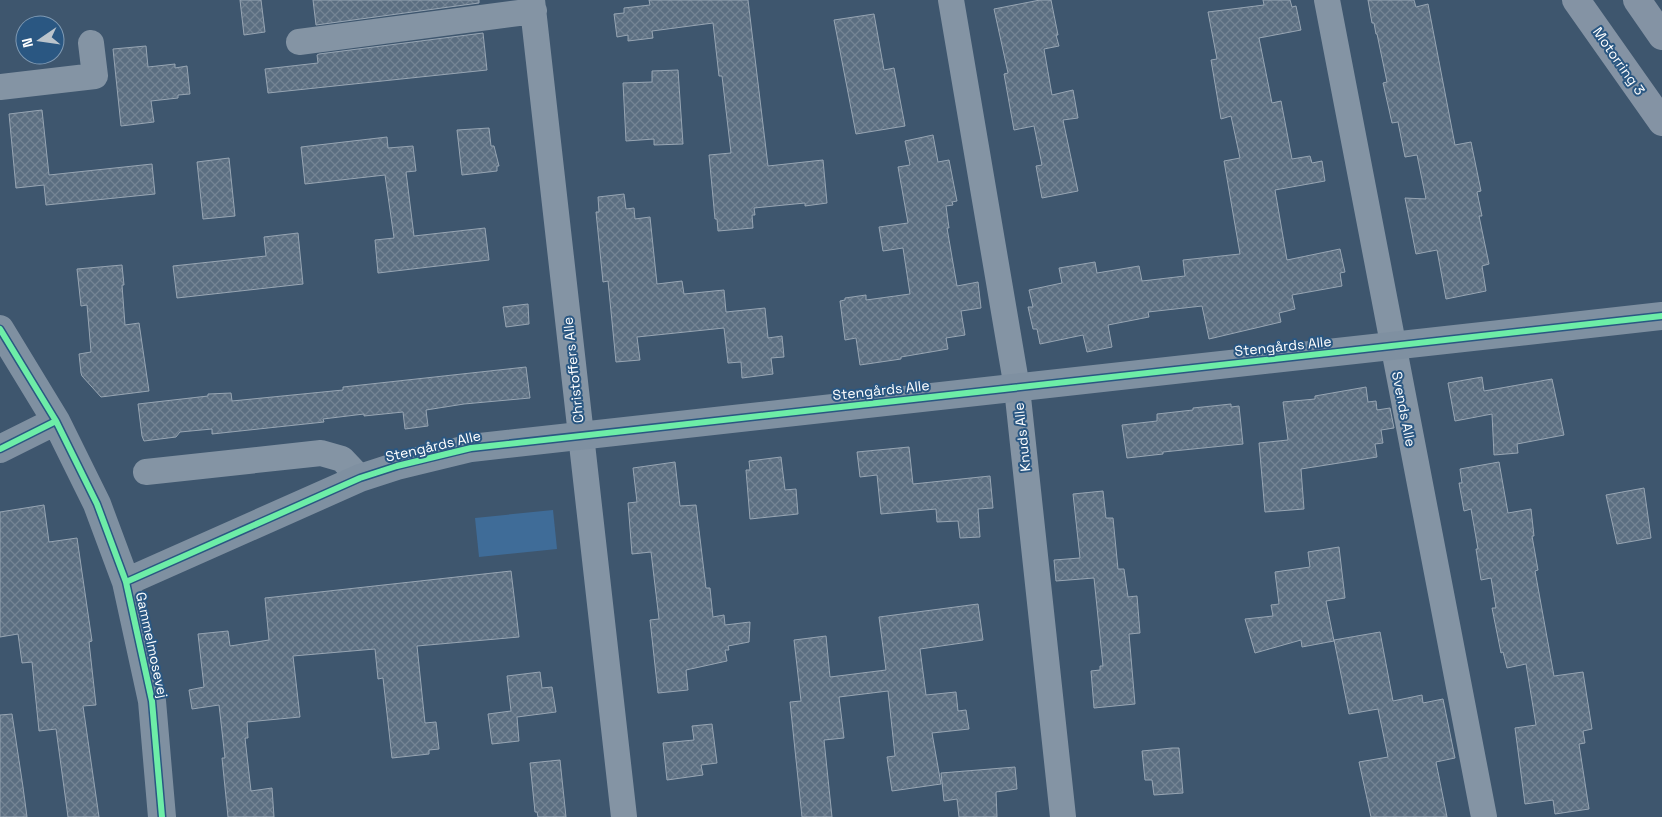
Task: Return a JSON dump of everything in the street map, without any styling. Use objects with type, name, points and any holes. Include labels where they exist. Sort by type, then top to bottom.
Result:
[{"type":"highway","name":"Motorring 3","points":[[1576,0],[1662,122]]},
{"type":"highway","points":[[1637,0],[1662,36]]},
{"type":"street","name":"Knuds Alle","points":[[951,0],[1017,388],[1063,817]]},
{"type":"street","name":"Svends Alle","points":[[1326,0],[1484,817]]},
{"type":"street","name":"Christoffers Alle","points":[[299,42],[533,6],[624,817]]},
{"type":"street","points":[[0,87],[94,76],[91,44]]},
{"type":"street","name":"Stengårds Alle","points":[[126,582],[360,478],[396,466],[471,448],[1662,316]]},
{"type":"street","name":"Gammelmosevej","points":[[0,329],[56,422],[97,504],[126,582],[152,701],[162,817]]},
{"type":"street","points":[[0,449],[56,422]]},
{"type":"street","points":[[146,472],[321,453],[342,459],[360,478]]},
{"type":"shaded area","points":[[553,510],[557,549],[479,557],[475,518]]},
{"type":"building","points":[[240,0],[261,0],[265,32],[244,35]]},
{"type":"building","points":[[313,0],[479,0],[479,3],[316,25]]},
{"type":"building","points":[[649,0],[748,0],[768,166],[823,160],[827,203],[805,206],[805,203],[754,208],[755,215],[752,215],[753,228],[718,231],[717,219],[715,219],[709,155],[731,153],[722,76],[719,76],[713,23],[652,31],[653,38],[628,41],[628,35],[617,37],[614,14],[624,13],[624,8],[650,5]]},
{"type":"building","points":[[1040,0],[1051,0],[1058,35],[1056,35],[1059,46],[1044,49],[1052,95],[1073,90],[1078,118],[1063,120],[1078,191],[1042,198],[1036,166],[1042,165],[1034,126],[1014,130],[1004,74],[1008,73],[994,9]]},
{"type":"building","points":[[1263,0],[1290,0],[1292,7],[1296,6],[1301,30],[1259,38],[1272,103],[1281,101],[1292,159],[1310,156],[1312,163],[1322,161],[1325,181],[1275,190],[1287,260],[1340,249],[1345,272],[1340,273],[1342,286],[1292,295],[1295,309],[1279,313],[1281,322],[1209,339],[1202,306],[1148,312],[1149,317],[1108,325],[1112,347],[1087,352],[1083,335],[1040,344],[1037,329],[1033,329],[1028,307],[1033,307],[1029,290],[1062,283],[1059,268],[1095,262],[1097,273],[1139,266],[1142,281],[1185,276],[1183,260],[1240,254],[1224,161],[1240,158],[1231,116],[1221,119],[1211,60],[1217,59],[1208,12],[1264,5]]},
{"type":"building","points":[[1368,0],[1414,0],[1416,7],[1428,4],[1455,145],[1471,142],[1481,191],[1477,192],[1482,216],[1479,216],[1489,264],[1482,266],[1486,291],[1446,299],[1437,250],[1416,254],[1405,198],[1426,199],[1417,155],[1405,157],[1398,122],[1392,123],[1383,83],[1387,82]]},
{"type":"building","points":[[874,14],[884,70],[894,68],[905,126],[856,134],[834,20]]},
{"type":"building","points":[[483,33],[487,70],[268,93],[265,69],[318,63],[317,55],[319,54]]},
{"type":"building","points":[[146,46],[148,67],[175,64],[175,68],[187,66],[190,94],[178,95],[178,98],[151,101],[154,122],[121,126],[113,49]]},
{"type":"building","points":[[678,70],[683,144],[654,145],[654,139],[626,141],[623,83],[652,82],[652,71]]},
{"type":"building","points":[[42,110],[49,175],[152,164],[155,194],[46,205],[44,185],[16,188],[9,114]]},
{"type":"building","points":[[489,128],[491,146],[494,146],[499,166],[497,166],[497,171],[462,175],[457,130]]},
{"type":"building","points":[[933,135],[938,162],[949,160],[957,201],[952,202],[953,205],[946,206],[949,228],[947,228],[957,286],[978,282],[981,308],[961,311],[965,335],[946,338],[948,349],[860,365],[856,338],[845,340],[840,301],[845,300],[845,298],[866,295],[866,300],[910,294],[903,248],[883,251],[879,227],[908,223],[898,167],[910,165],[905,141]]},
{"type":"building","points":[[387,137],[388,148],[413,146],[416,171],[406,172],[414,236],[485,228],[489,260],[378,273],[375,240],[394,238],[385,175],[305,184],[301,147]]},
{"type":"building","points":[[229,158],[235,216],[203,219],[197,162]]},
{"type":"building","points":[[624,194],[626,209],[634,208],[635,219],[650,217],[657,284],[682,281],[684,294],[724,290],[726,312],[765,308],[768,338],[782,336],[784,357],[771,358],[773,374],[742,378],[741,362],[728,363],[724,328],[637,337],[640,360],[616,362],[608,281],[603,282],[596,212],[599,212],[598,197]]},
{"type":"building","points":[[298,233],[303,284],[177,298],[173,266],[266,256],[264,237]]},
{"type":"building","points":[[122,265],[125,325],[139,323],[149,391],[101,397],[81,373],[79,354],[91,352],[87,305],[81,306],[77,269]]},
{"type":"building","points":[[528,304],[529,324],[506,327],[503,307]]},
{"type":"building","points":[[526,367],[530,398],[464,404],[426,410],[428,426],[405,429],[403,412],[364,416],[364,414],[323,419],[324,422],[212,434],[212,429],[180,432],[176,437],[144,441],[142,436],[138,404],[208,396],[208,394],[231,393],[232,401],[343,390],[343,387]]},
{"type":"building","points":[[1482,377],[1484,391],[1552,379],[1564,435],[1517,444],[1518,453],[1494,455],[1492,414],[1455,421],[1448,383]]},
{"type":"building","points":[[1366,387],[1368,402],[1376,401],[1377,410],[1390,408],[1394,428],[1381,430],[1383,443],[1375,444],[1377,457],[1301,469],[1304,509],[1265,512],[1259,443],[1288,440],[1283,402],[1315,399],[1315,396]]},
{"type":"building","points":[[1231,404],[1231,407],[1239,406],[1243,444],[1163,452],[1163,454],[1127,458],[1122,425],[1157,421],[1157,414]]},
{"type":"building","points":[[909,447],[913,484],[990,476],[993,508],[978,509],[980,537],[960,538],[958,521],[937,522],[936,509],[881,514],[877,475],[860,477],[857,452]]},
{"type":"building","points":[[781,457],[785,490],[796,489],[798,514],[750,519],[746,470],[750,470],[749,461]]},
{"type":"building","points":[[675,462],[680,506],[696,505],[706,588],[710,588],[713,617],[724,615],[725,625],[750,622],[749,642],[728,646],[729,650],[725,650],[727,661],[686,670],[688,690],[658,693],[650,620],[659,619],[651,552],[632,554],[628,503],[637,502],[633,468]]},
{"type":"building","points":[[1499,462],[1508,513],[1531,509],[1534,536],[1532,536],[1538,570],[1535,571],[1554,676],[1583,672],[1592,729],[1583,731],[1585,743],[1579,744],[1589,809],[1555,814],[1553,800],[1525,804],[1515,728],[1536,725],[1526,664],[1507,668],[1503,652],[1501,653],[1492,608],[1496,608],[1491,578],[1481,580],[1471,509],[1464,511],[1459,483],[1462,483],[1460,469]]},
{"type":"building","points":[[1644,488],[1651,538],[1617,544],[1606,495]]},
{"type":"building","points":[[1103,491],[1106,518],[1113,518],[1118,569],[1124,569],[1128,597],[1137,596],[1140,633],[1129,634],[1135,704],[1094,708],[1091,671],[1100,670],[1100,666],[1103,666],[1094,578],[1056,581],[1054,560],[1080,558],[1073,494]]},
{"type":"building","points":[[44,505],[49,542],[77,538],[92,641],[89,642],[96,705],[83,706],[99,817],[68,817],[56,729],[39,731],[32,662],[22,663],[18,634],[0,637],[0,512]]},
{"type":"building","points":[[1339,547],[1345,598],[1326,601],[1334,641],[1302,647],[1301,640],[1255,653],[1245,619],[1273,616],[1271,605],[1279,604],[1275,572],[1310,567],[1308,552]]},
{"type":"building","points":[[511,571],[519,637],[417,646],[425,723],[436,722],[439,749],[429,750],[429,754],[392,758],[383,678],[378,679],[375,649],[293,656],[300,717],[247,722],[248,738],[245,738],[251,791],[272,788],[274,817],[228,817],[222,758],[225,758],[219,705],[192,709],[189,690],[204,687],[198,634],[228,631],[230,646],[269,640],[265,598]]},
{"type":"building","points":[[978,604],[983,640],[920,649],[926,695],[956,692],[958,711],[966,710],[969,729],[932,733],[941,784],[892,791],[887,757],[895,756],[888,691],[839,697],[844,738],[824,740],[832,817],[802,817],[790,702],[801,701],[794,640],[826,636],[830,677],[886,670],[879,617]]},
{"type":"building","points":[[1380,632],[1393,701],[1422,695],[1423,703],[1443,699],[1455,758],[1436,762],[1447,817],[1371,817],[1359,762],[1388,757],[1378,709],[1349,714],[1334,640]]},
{"type":"building","points":[[540,672],[542,688],[552,687],[556,712],[517,717],[519,741],[492,744],[488,714],[511,711],[507,676]]},
{"type":"building","points":[[12,714],[27,817],[0,817],[0,715]]},
{"type":"building","points":[[712,724],[717,763],[701,765],[703,775],[667,780],[663,743],[694,740],[692,726]]},
{"type":"building","points":[[1179,748],[1183,793],[1154,795],[1152,780],[1145,780],[1142,751]]},
{"type":"building","points":[[560,760],[566,817],[538,817],[537,812],[535,812],[530,763]]},
{"type":"building","points":[[1015,767],[1017,789],[996,792],[997,817],[959,817],[957,799],[944,801],[941,773]]},
{"type":"cycle path","points":[[126,582],[360,478],[397,466],[471,448],[1662,316]]},
{"type":"cycle path","points":[[0,329],[56,421],[97,504],[126,582],[152,701],[162,817]]},
{"type":"cycle path","points":[[0,449],[56,421]]}]
